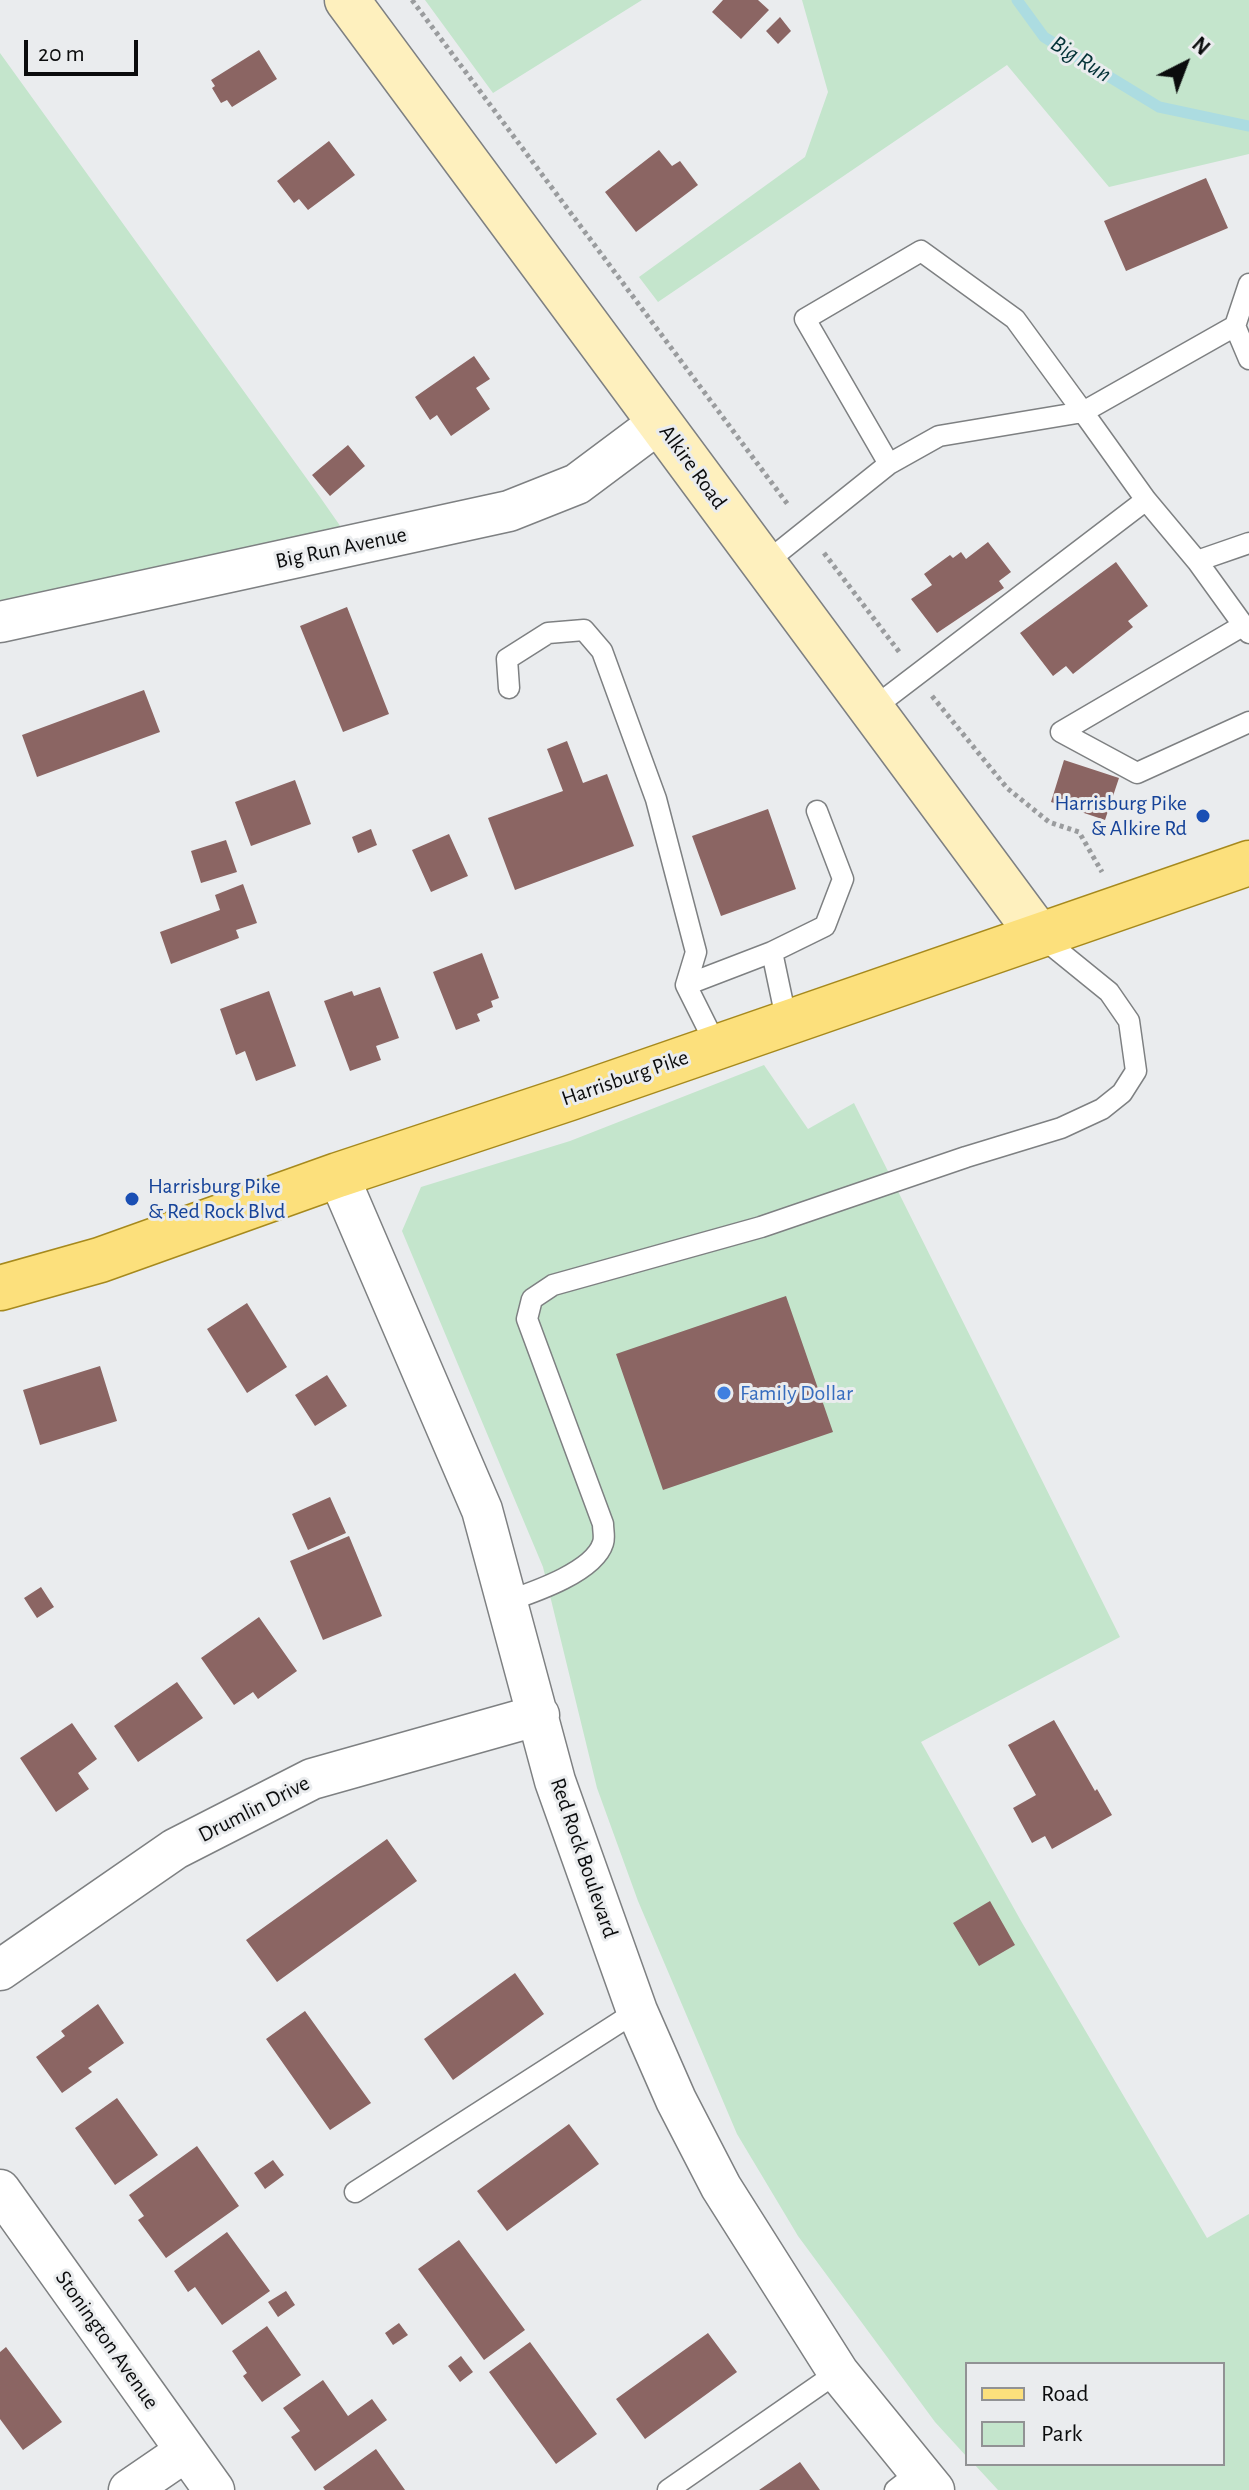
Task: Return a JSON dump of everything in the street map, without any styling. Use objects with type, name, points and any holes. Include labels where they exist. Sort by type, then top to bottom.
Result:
[{"type":"main road","name":"Alkire Road","points":[[347,0],[1038,934]]},
{"type":"main road","name":"Harrisburg Pike","points":[[0,1288],[100,1260],[338,1175],[1249,863]]},
{"type":"street","name":"Big Run Avenue","points":[[0,622],[509,511],[577,484],[660,422]]},
{"type":"street","name":"Red Rock Boulevard","points":[[338,1175],[482,1510],[555,1781],[637,2011],[676,2100],[721,2187],[838,2372],[916,2484]]},
{"type":"street","name":"Drumlin Drive","points":[[0,1970],[175,1849],[312,1779],[539,1715]]},
{"type":"street","name":"Stonington Avenue","points":[[0,2190],[214,2490]]},
{"type":"street","points":[[129,2490],[186,2451]]},
{"type":"lane","points":[[889,464],[805,319],[921,251],[1015,319],[1146,500],[1197,561],[1246,629],[1061,732],[1137,773],[1249,722]]},
{"type":"lane","points":[[1249,284],[1235,326],[1249,359]]},
{"type":"lane","points":[[764,564],[889,464],[939,436],[1083,412],[1235,326]]},
{"type":"lane","points":[[872,709],[1146,500]]},
{"type":"lane","points":[[1197,561],[1249,543]]},
{"type":"lane","points":[[509,688],[507,659],[548,633],[584,630],[602,651],[656,799],[696,952],[686,985],[717,1047]]},
{"type":"lane","points":[[686,985],[772,952],[825,926],[843,879],[817,811]]},
{"type":"lane","points":[[508,1601],[571,1574],[599,1552],[604,1540],[603,1524],[527,1319],[532,1299],[553,1285],[761,1227],[1061,1128],[1102,1109],[1122,1093],[1136,1071],[1129,1021],[1109,992],[1038,934]]},
{"type":"lane","points":[[772,952],[787,1023]]},
{"type":"lane","points":[[355,2192],[637,2011]]},
{"type":"lane","points":[[668,2490],[838,2372]]},
{"type":"path","points":[[412,0],[958,730],[1007,788],[1049,822],[1079,832],[1122,908]]},
{"type":"green space","points":[[425,0],[642,0],[493,93]]},
{"type":"green space","points":[[802,0],[1249,0],[1249,154],[1109,187],[1007,65],[658,302],[639,277],[805,157],[828,92]]},
{"type":"green space","points":[[0,53],[320,497],[343,530],[0,607]]},
{"type":"green space","points":[[764,1065],[808,1129],[854,1103],[1120,1637],[921,1742],[1021,1921],[1207,2238],[1249,2214],[1249,2490],[998,2490],[976,2466],[1225,2466],[1225,2362],[965,2362],[965,2455],[935,2422],[798,2236],[737,2134],[638,1901],[597,1788],[543,1567],[402,1231],[421,1187],[570,1141]]},
{"type":"building","points":[[723,0],[758,0],[769,10],[741,39],[712,12]]},
{"type":"building","points":[[780,17],[791,31],[778,44],[766,31]]},
{"type":"building","points":[[259,50],[277,79],[232,107],[227,100],[221,103],[211,80]]},
{"type":"building","points":[[329,141],[355,175],[308,210],[299,199],[294,203],[277,181]]},
{"type":"building","points":[[659,150],[672,166],[680,161],[698,185],[636,232],[605,192]]},
{"type":"building","points":[[1206,178],[1228,228],[1126,271],[1104,221]]},
{"type":"building","points":[[474,356],[490,379],[476,388],[490,409],[451,436],[437,415],[430,420],[415,397]]},
{"type":"building","points":[[348,445],[365,466],[330,496],[312,475]]},
{"type":"building","points":[[988,542],[1011,572],[999,581],[1004,588],[937,633],[911,599],[932,585],[924,574],[950,555],[953,558],[961,552],[966,559]]},
{"type":"building","points":[[1116,562],[1148,606],[1128,621],[1133,627],[1073,674],[1066,666],[1053,676],[1020,633]]},
{"type":"building","points":[[347,607],[389,714],[343,732],[300,626]]},
{"type":"building","points":[[144,690],[160,732],[37,777],[22,735]]},
{"type":"building","points":[[567,741],[583,783],[607,774],[634,846],[515,890],[488,818],[563,791],[547,749]]},
{"type":"building","points":[[1064,760],[1119,778],[1105,820],[1051,802]]},
{"type":"building","points":[[295,780],[311,824],[251,846],[235,802]]},
{"type":"building","points":[[768,809],[796,889],[721,916],[692,836]]},
{"type":"building","points":[[371,829],[377,845],[358,853],[352,837]]},
{"type":"building","points":[[449,834],[468,876],[431,892],[412,850]]},
{"type":"building","points":[[226,840],[237,872],[201,883],[191,851]]},
{"type":"building","points":[[243,884],[257,923],[236,930],[239,938],[171,964],[160,932],[220,910],[215,895]]},
{"type":"building","points":[[482,953],[499,998],[491,1001],[493,1007],[477,1014],[480,1021],[456,1030],[433,972]]},
{"type":"building","points":[[380,987],[399,1038],[376,1046],[381,1060],[350,1071],[324,1001],[352,991],[354,996]]},
{"type":"building","points":[[269,991],[296,1066],[256,1081],[245,1051],[236,1055],[220,1009]]},
{"type":"building","name":"Family Dollar","points":[[786,1296],[833,1432],[663,1490],[616,1354]]},
{"type":"building","points":[[247,1303],[287,1367],[247,1393],[207,1329]]},
{"type":"building","points":[[100,1366],[117,1421],[40,1445],[23,1390]]},
{"type":"building","points":[[327,1375],[347,1406],[315,1426],[295,1395]]},
{"type":"building","points":[[330,1497],[346,1533],[308,1550],[292,1514]]},
{"type":"building","points":[[349,1536],[382,1616],[323,1640],[290,1561]]},
{"type":"building","points":[[41,1587],[54,1607],[37,1618],[24,1598]]},
{"type":"building","points":[[259,1617],[297,1671],[258,1699],[253,1692],[234,1705],[201,1658]]},
{"type":"building","points":[[177,1682],[203,1718],[138,1762],[114,1726]]},
{"type":"building","points":[[1054,1720],[1112,1815],[1052,1849],[1045,1836],[1032,1843],[1013,1808],[1036,1795],[1008,1745]]},
{"type":"building","points":[[72,1723],[97,1759],[78,1773],[89,1789],[56,1812],[20,1758]]},
{"type":"building","points":[[387,1839],[417,1881],[277,1982],[246,1940]]},
{"type":"building","points":[[990,1901],[1015,1945],[979,1966],[953,1923]]},
{"type":"building","points":[[515,1973],[544,2014],[453,2080],[424,2039]]},
{"type":"building","points":[[98,2004],[124,2043],[88,2068],[92,2072],[62,2093],[36,2057],[65,2036],[61,2031]]},
{"type":"building","points":[[305,2011],[371,2103],[330,2130],[266,2039]]},
{"type":"building","points":[[117,2098],[158,2155],[115,2185],[75,2128]]},
{"type":"building","points":[[569,2124],[599,2164],[507,2231],[477,2191]]},
{"type":"building","points":[[197,2146],[239,2206],[166,2258],[138,2220],[144,2216],[129,2195]]},
{"type":"building","points":[[273,2160],[284,2175],[265,2189],[254,2173]]},
{"type":"building","points":[[227,2232],[270,2291],[222,2325],[195,2287],[188,2292],[174,2271]]},
{"type":"building","points":[[459,2240],[525,2330],[484,2360],[418,2269]]},
{"type":"building","points":[[286,2291],[295,2305],[278,2317],[268,2302]]},
{"type":"building","points":[[399,2323],[408,2335],[393,2345],[385,2333]]},
{"type":"building","points":[[267,2326],[301,2375],[262,2402],[243,2376],[247,2373],[232,2351]]},
{"type":"building","points":[[708,2333],[737,2372],[645,2439],[616,2399]]},
{"type":"building","points":[[530,2342],[597,2434],[556,2464],[489,2372]]},
{"type":"building","points":[[6,2347],[62,2422],[23,2450],[0,2419],[0,2352]]},
{"type":"building","points":[[461,2356],[473,2372],[460,2382],[448,2366]]},
{"type":"building","points":[[323,2380],[348,2416],[372,2399],[387,2420],[315,2471],[291,2437],[300,2431],[283,2408]]},
{"type":"building","points":[[376,2449],[405,2490],[325,2490],[323,2487]]},
{"type":"building","points":[[800,2462],[820,2490],[759,2490]]},
{"type":"waterway","name":"Big Run","points":[[1017,0],[1044,37],[1159,107],[1249,126]]},
{"type":"place","name":"Harrisburg Pike & Alkire Rd","points":[[1203,816]]},
{"type":"place","name":"Harrisburg Pike & Red Rock Blvd","points":[[132,1199]]},
{"type":"place","name":"Family Dollar","points":[[724,1393]]}]
